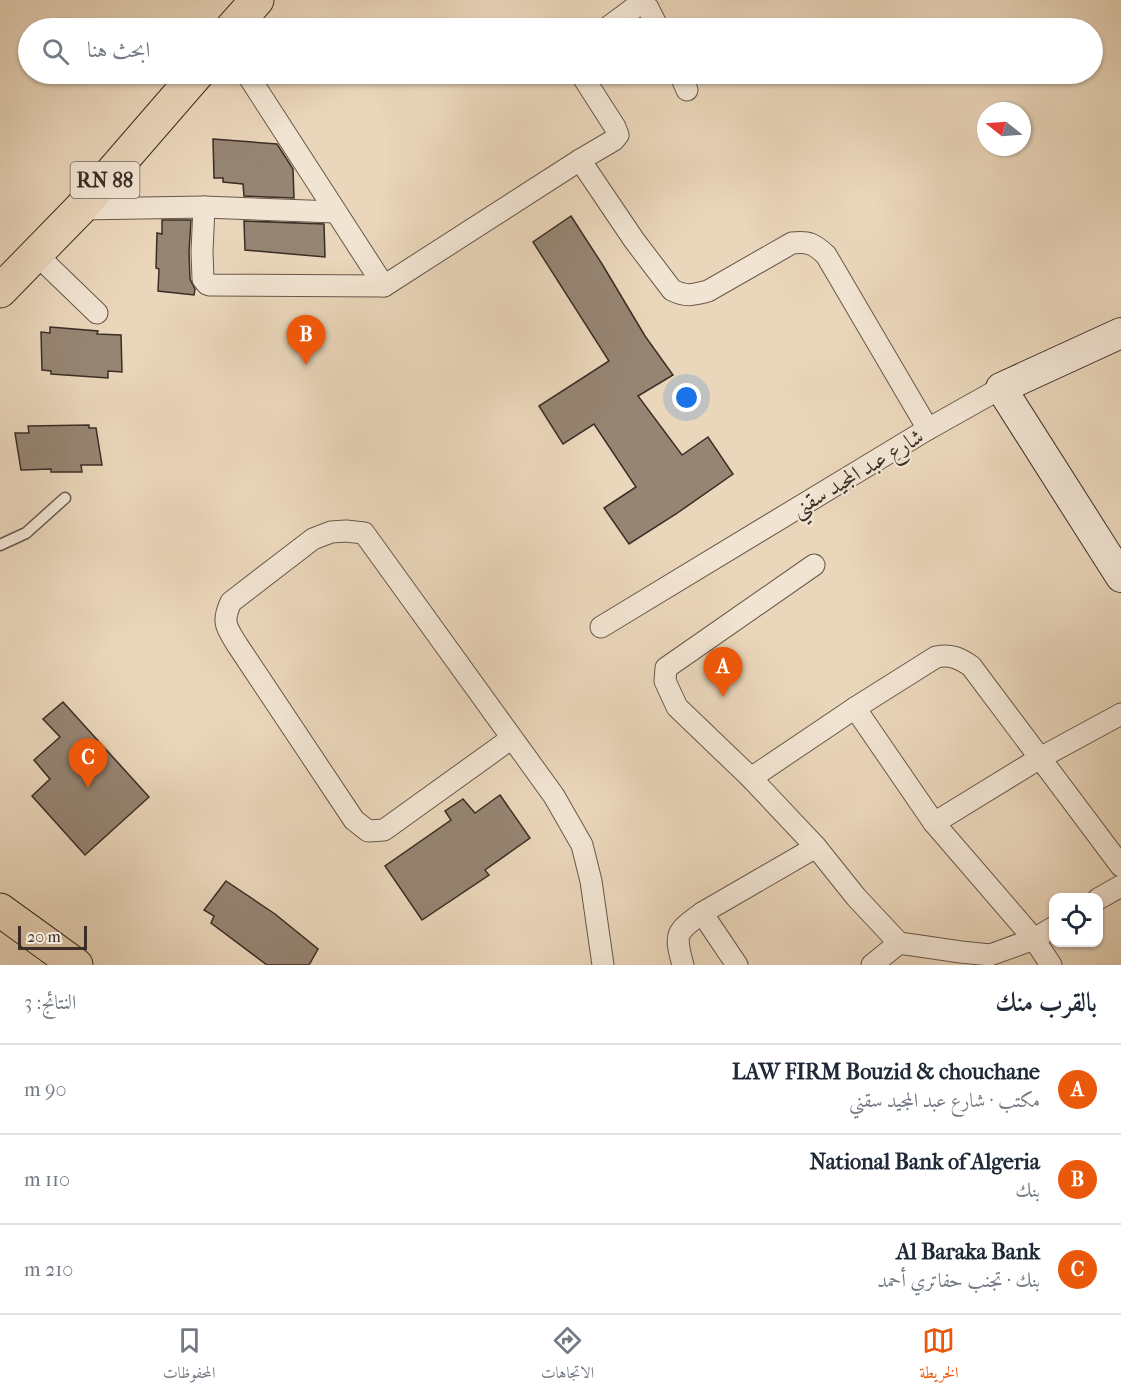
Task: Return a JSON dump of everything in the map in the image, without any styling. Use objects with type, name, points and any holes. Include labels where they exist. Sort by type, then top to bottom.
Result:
[{"type":"main road","points":[[241,18],[257,0]]},
{"type":"main road","name":"RN 88","points":[[3,286],[80,209],[188,84]]},
{"type":"main road","name":"شارع عبد المجيد سقني","points":[[1001,388],[1121,333]]},
{"type":"main road","points":[[1001,388],[1121,577]]},
{"type":"main road","points":[[0,910],[76,965]]},
{"type":"main road","points":[[0,933],[42,965]]},
{"type":"street","points":[[620,18],[638,5],[646,6],[653,18]]},
{"type":"street","points":[[253,84],[384,286]]},
{"type":"street","points":[[204,207],[201,252],[203,279],[207,284],[384,286],[614,140],[618,135],[615,127],[588,84]]},
{"type":"street","points":[[580,160],[646,256],[672,290],[681,294],[693,295],[708,291],[792,243],[813,244],[826,255],[928,429]]},
{"type":"street","points":[[80,209],[204,207],[335,212]]},
{"type":"street","points":[[36,254],[96,313]]},
{"type":"street","name":"شارع عبد المجيد سقني","points":[[601,627],[928,429],[1001,388]]},
{"type":"street","points":[[512,738],[384,830],[368,831],[354,820],[238,646],[227,625],[225,616],[227,610],[231,602],[313,539],[331,532],[364,533],[554,796],[582,845],[591,881],[603,965]]},
{"type":"street","points":[[814,565],[666,668],[665,681],[677,707],[751,778],[816,847],[856,897],[899,943],[990,955],[1034,939],[1049,930]]},
{"type":"street","points":[[751,778],[936,657],[953,656],[970,666],[1121,866]]},
{"type":"street","points":[[855,708],[934,823],[1034,939],[1051,965]]},
{"type":"street","points":[[934,823],[1040,758],[1121,714]]},
{"type":"street","points":[[683,965],[678,943],[682,927],[816,847]]},
{"type":"street","points":[[1103,896],[1121,886]]},
{"type":"street","points":[[702,913],[737,965]]},
{"type":"street","points":[[872,965],[899,943]]},
{"type":"lane","points":[[0,545],[26,533],[66,498]]},
{"type":"building","points":[[213,139],[277,144],[293,169],[294,198],[244,196],[243,184],[223,182],[223,178],[214,178]]},
{"type":"building","points":[[571,216],[645,336],[673,375],[638,396],[682,455],[708,437],[733,474],[629,544],[604,508],[636,487],[594,424],[563,444],[539,406],[609,361],[533,242]]},
{"type":"building","points":[[162,220],[191,220],[190,279],[195,289],[194,295],[158,291],[157,233],[162,234]]},
{"type":"building","points":[[244,221],[324,224],[325,257],[245,250]]},
{"type":"building","points":[[50,327],[121,335],[122,372],[108,371],[108,378],[51,374],[51,371],[42,370],[41,332],[50,333]]},
{"type":"building","points":[[89,425],[89,428],[96,428],[102,465],[81,465],[82,472],[51,472],[51,469],[21,470],[15,433],[29,433],[28,426]]},
{"type":"building","points":[[63,702],[149,797],[85,855],[32,796],[50,779],[34,760],[60,737],[43,719]]},
{"type":"building","points":[[500,795],[530,838],[485,870],[489,875],[422,920],[385,866],[451,820],[445,811],[463,799],[475,813]]},
{"type":"building","points":[[226,881],[275,914],[318,949],[309,965],[267,965],[211,923],[214,916],[204,910]]},
{"type":"place","name":"National Bank of Algeria","points":[[306,365]]},
{"type":"place","name":"LAW FIRM Bouzid & chouchane","points":[[723,697]]},
{"type":"place","name":"Al Baraka Bank","points":[[88,788]]}]
